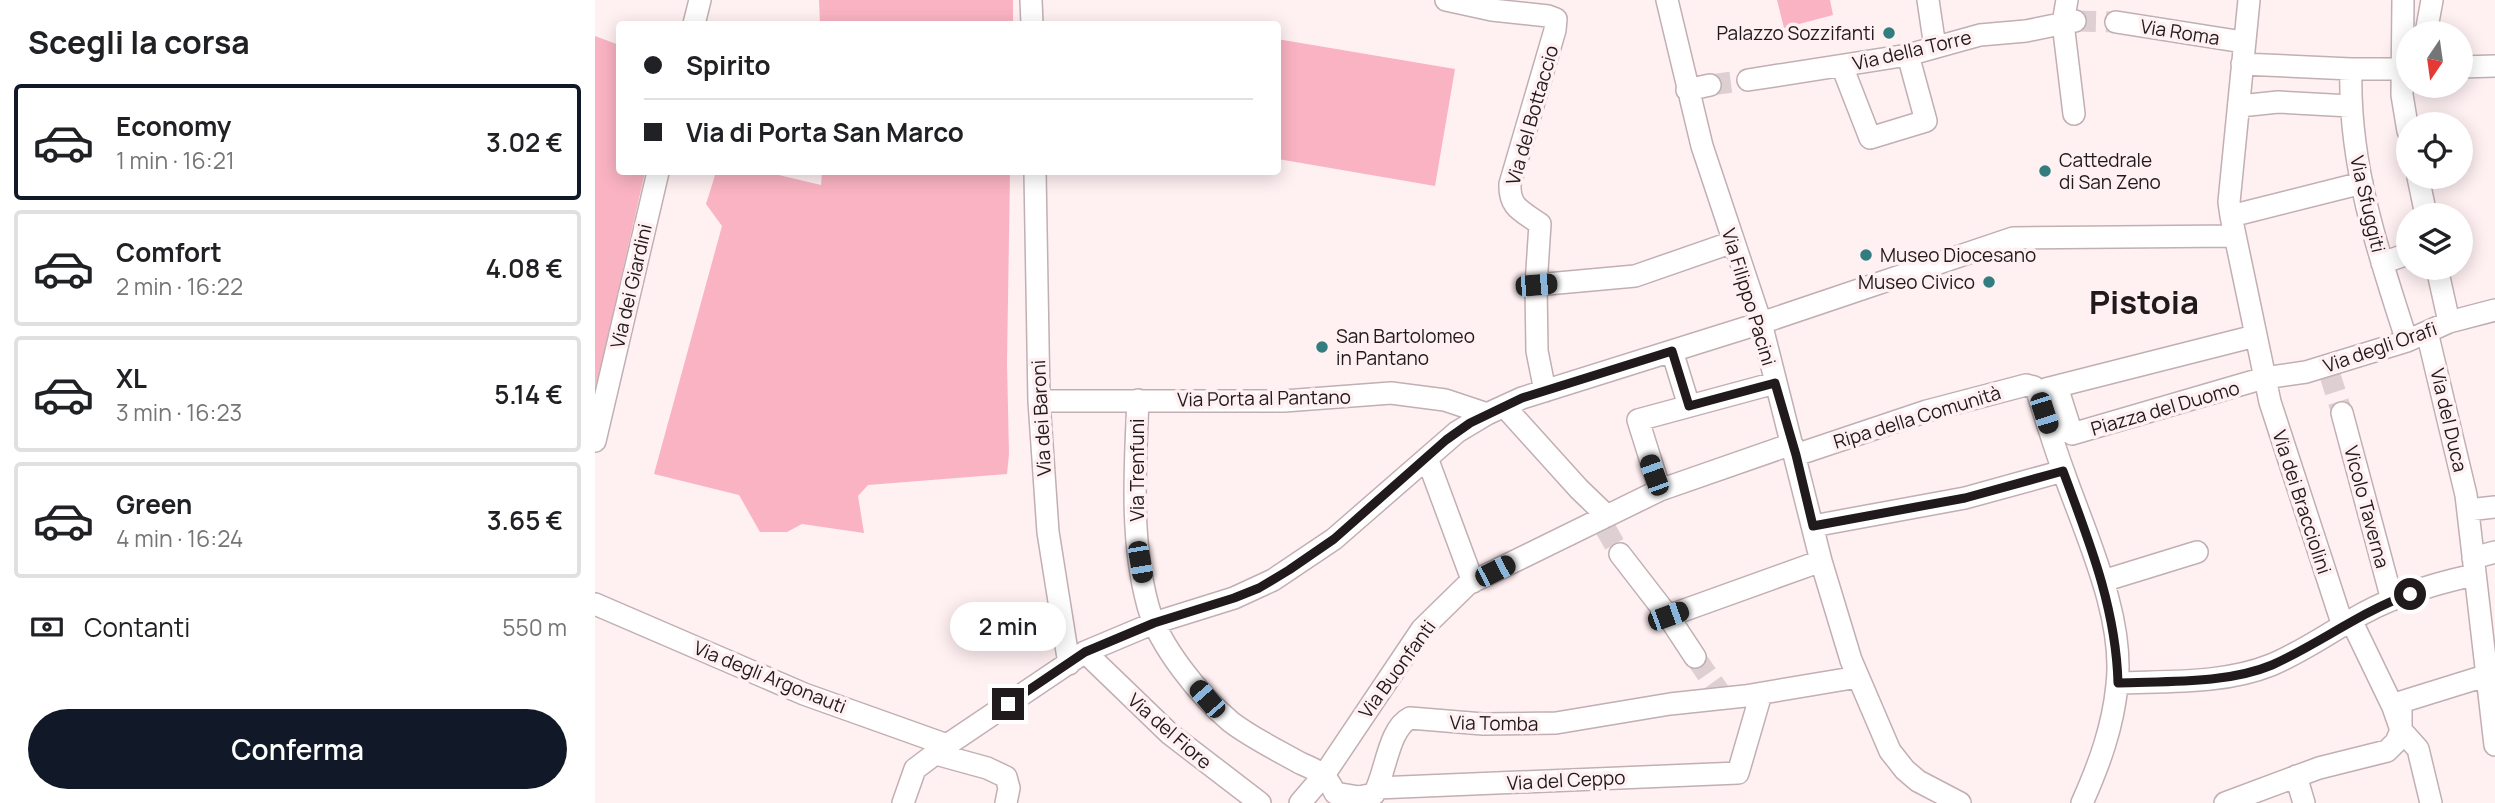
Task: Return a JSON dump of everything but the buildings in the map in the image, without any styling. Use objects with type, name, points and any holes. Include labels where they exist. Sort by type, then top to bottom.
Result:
[{"type":"street","points":[[695,21],[700,0]]},
{"type":"street","points":[[1031,0],[1032,21]]},
{"type":"street","name":"Via del Bottaccio","points":[[1446,0],[1556,19],[1510,184],[1510,198],[1515,207],[1540,224],[1536,285],[1537,351],[1545,391]]},
{"type":"street","name":"Via Filippo Pacini","points":[[1667,0],[1702,146],[1761,323],[1821,561],[1858,677],[1890,751],[1905,771],[1959,803]]},
{"type":"street","points":[[1928,0],[1935,47]]},
{"type":"street","points":[[2067,0],[2074,114]]},
{"type":"street","name":"Via Roma","points":[[2240,106],[2249,0]]},
{"type":"street","points":[[2403,0],[2403,21]]},
{"type":"street","points":[[2428,21],[2432,0]]},
{"type":"street","name":"Via della Torre","points":[[1748,79],[1908,55],[1980,35],[2026,31],[2069,22]]},
{"type":"street","name":"Via Roma","points":[[2116,22],[2243,53]]},
{"type":"street","points":[[2243,53],[2351,69],[2396,69]]},
{"type":"street","points":[[1842,66],[1870,138],[1926,121],[1908,55]]},
{"type":"street","points":[[2473,67],[2495,66]]},
{"type":"street","name":"Via Sfuggiti","points":[[2351,69],[2350,106],[2362,183],[2382,263],[2407,341]]},
{"type":"street","points":[[1687,90],[1710,85]]},
{"type":"street","points":[[2240,106],[2278,102],[2350,106]]},
{"type":"street","name":"Piazza del Duomo","points":[[2047,389],[2072,435],[2264,378],[2229,202],[2240,106]]},
{"type":"street","name":"Via dei Giardini","points":[[595,441],[658,175]]},
{"type":"street","name":"Via dei Baroni","points":[[1035,175],[1038,401],[1049,543],[1077,658]]},
{"type":"street","points":[[903,803],[915,769],[1077,658],[1154,623],[1259,588],[1281,575],[1334,539],[1464,427],[1495,410],[1545,391],[1761,323],[2013,238],[2233,226],[2362,183]]},
{"type":"street","points":[[1536,285],[1635,276],[1733,242]]},
{"type":"street","points":[[2382,263],[2396,258]]},
{"type":"street","points":[[2440,280],[2449,322]]},
{"type":"street","name":"Via degli Orafi","points":[[2264,378],[2328,369],[2407,341],[2449,322],[2495,310]]},
{"type":"street","name":"Via del Duca","points":[[2427,332],[2468,510],[2495,745]]},
{"type":"street","points":[[2082,803],[2103,755],[2118,683],[2117,652],[2103,581],[2063,471],[2047,389],[2255,336]]},
{"type":"street","points":[[1672,351],[1689,406]]},
{"type":"street","name":"Via dei Bracciolini","points":[[2264,378],[2278,428],[2347,623],[2397,704]]},
{"type":"street","points":[[1660,490],[1638,420],[1775,383]]},
{"type":"street","name":"Ripa della Comunità","points":[[1794,449],[2026,385],[2047,389]]},
{"type":"street","name":"Via Porta al Pantano","points":[[1038,401],[1283,401],[1408,394],[1495,410]]},
{"type":"street","name":"Via Trenfuni","points":[[1138,400],[1135,506],[1140,562],[1148,607],[1154,623],[1193,683],[1232,723],[1324,775]]},
{"type":"street","points":[[1495,410],[1544,452],[1604,520]]},
{"type":"street","name":"Vicolo Taverna","points":[[2342,413],[2392,600]]},
{"type":"street","name":"Via Buonfanti","points":[[1300,803],[1324,775],[1422,629],[1460,590],[1660,490],[1794,449]]},
{"type":"street","points":[[1422,461],[1473,582]]},
{"type":"street","points":[[1813,526],[1965,498],[2063,471]]},
{"type":"street","points":[[2468,510],[2495,507]]},
{"type":"street","points":[[2103,581],[2197,552]]},
{"type":"street","points":[[2118,683],[2183,680],[2247,672],[2271,665],[2392,600],[2445,581],[2495,552]]},
{"type":"street","points":[[1620,554],[1668,616],[1695,657]]},
{"type":"street","points":[[1668,616],[1821,561]]},
{"type":"street","name":"Via degli Argonauti","points":[[595,604],[803,694],[987,768],[1006,778],[1009,788],[1006,803]]},
{"type":"street","name":"Via del Fiore","points":[[1077,658],[1260,803]]},
{"type":"street","points":[[2225,803],[2319,768],[2387,751],[2396,742],[2401,730],[2397,704],[2488,675]]},
{"type":"street","points":[[1761,694],[1858,677]]},
{"type":"street","name":"Via Tomba","points":[[1377,788],[1394,737],[1407,719],[1483,724],[1556,723],[1722,696],[1761,694]]},
{"type":"street","name":"Via del Ceppo","points":[[1377,788],[1738,773],[1761,694]]},
{"type":"street","points":[[2401,730],[2418,749],[2431,803]]},
{"type":"street","points":[[1324,775],[1335,793],[1359,797],[1374,794],[1377,788]]},
{"type":"street","points":[[2296,776],[2304,803]]},
{"type":"shaded area","points":[[819,0],[1013,0],[1013,21],[820,21]]},
{"type":"shaded area","points":[[1777,0],[1830,0],[1833,15],[1784,28]]},
{"type":"shaded area","points":[[595,36],[616,44],[616,175],[644,175],[595,393]]},
{"type":"shaded area","points":[[1281,40],[1455,69],[1435,186],[1281,160]]},
{"type":"shaded area","points":[[715,175],[779,175],[821,185],[822,175],[1010,175],[1007,474],[868,485],[858,496],[864,533],[802,524],[787,532],[760,532],[739,495],[654,474],[722,226],[706,204]]},
{"type":"tunnel","points":[[2075,21],[2116,22]]},
{"type":"tunnel","points":[[1710,85],[1748,80]]},
{"type":"tunnel","points":[[2329,372],[2342,413]]},
{"type":"tunnel","points":[[1604,526],[1620,554]]},
{"type":"tunnel","points":[[1695,657],[1721,694]]},
{"type":"place","name":"Palazzo Sozzifanti","points":[[1889,33]]},
{"type":"place","name":"Cattedrale di San Zeno","points":[[2045,171]]},
{"type":"place","name":"Museo Diocesano","points":[[1866,255]]},
{"type":"place","name":"Museo Civico","points":[[1989,282]]},
{"type":"place","name":"San Bartolomeo in Pantano","points":[[1322,347]]},
{"type":"district","name":"Pistoia","points":[[2144,301]]},
{"type":"route","points":[[1008,704],[1085,652],[1154,623],[1259,588],[1289,570],[1334,539],[1446,440],[1470,423],[1522,398],[1672,351],[1689,406],[1775,383],[1813,526],[1965,498],[2063,471],[2103,581],[2117,652],[2118,683],[2223,677],[2271,665],[2351,620],[2410,594]]}]
